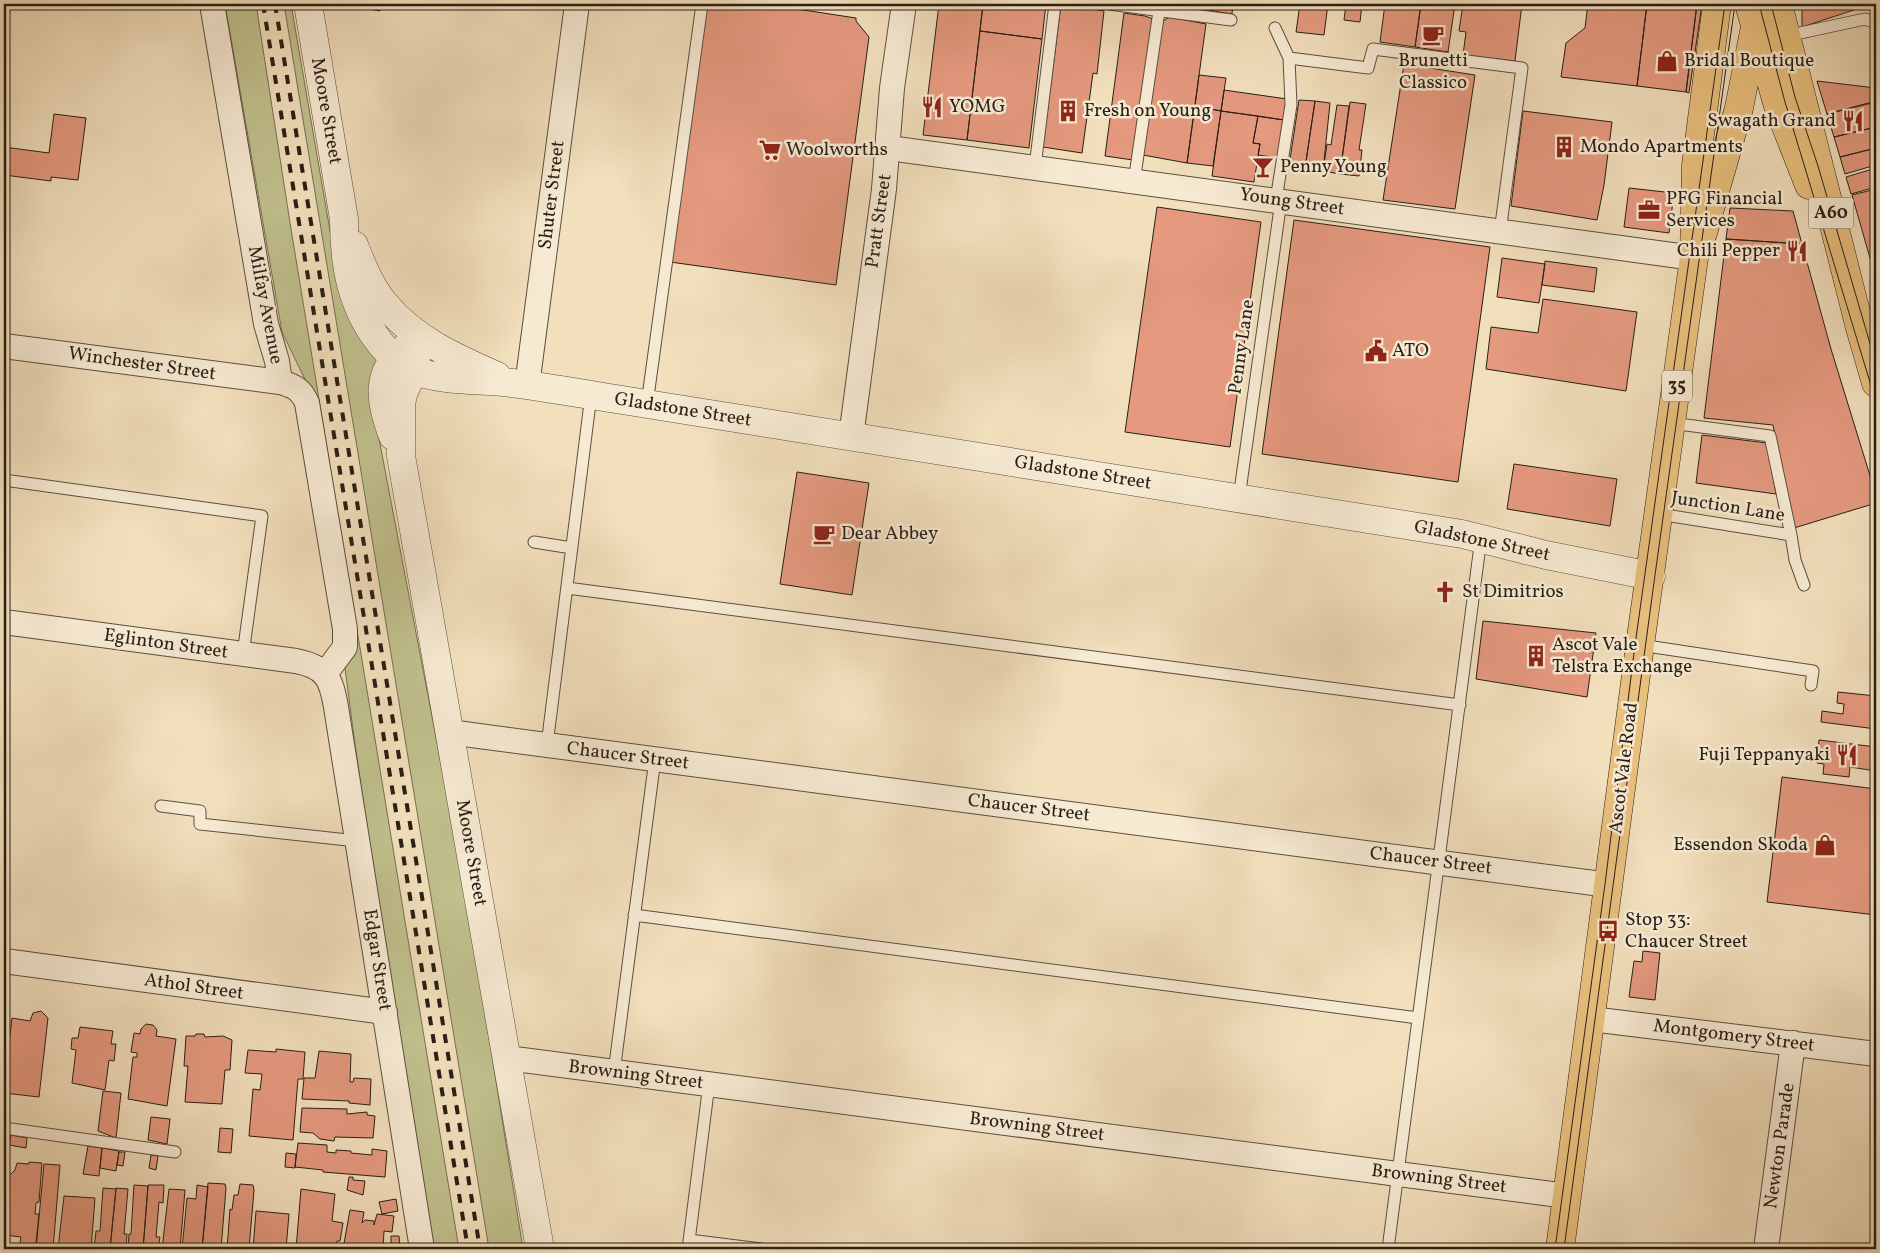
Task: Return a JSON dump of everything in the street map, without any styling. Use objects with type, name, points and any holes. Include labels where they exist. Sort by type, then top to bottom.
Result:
[{"type":"main road","name":"Ascot Vale Road","points":[[1560,1249],[1610,885],[1640,645],[1694,258],[1696,165],[1717,4]]},
{"type":"main road","name":"A60","points":[[1778,4],[1860,328],[1876,383]]},
{"type":"main road","name":"Ascot Vale Road","points":[[1694,258],[1726,160],[1744,89],[1755,12]]},
{"type":"main road","name":"A60","points":[[1755,12],[1778,106],[1822,219],[1860,328]]},
{"type":"street","name":"Milfay Avenue","points":[[212,4],[266,324],[277,361],[280,382],[295,387],[303,393],[307,403],[346,629],[345,647],[325,674]]},
{"type":"street","name":"Moore Street","points":[[308,4],[344,219],[348,280],[358,309],[374,334],[404,364]]},
{"type":"street","name":"Shuter Street","points":[[519,385],[578,4]]},
{"type":"street","name":"Pratt Street","points":[[851,437],[889,148],[892,88],[904,4]]},
{"type":"street","name":"Young Street","points":[[889,148],[1694,258]]},
{"type":"street","name":"Moore Street","points":[[344,219],[367,276],[384,303],[419,337],[404,364],[404,391],[401,403],[401,456],[540,1249]]},
{"type":"street","name":"Gladstone Street","points":[[419,337],[459,359],[519,385]]},
{"type":"street","name":"Winchester Street","points":[[4,346],[280,382]]},
{"type":"street","name":"Gladstone Street","points":[[404,364],[468,382],[519,385],[591,395],[1481,538],[1546,555],[1651,576]]},
{"type":"street","name":"Eglinton Street","points":[[4,622],[308,664],[325,674]]},
{"type":"street","name":"Edgar Street","points":[[325,674],[333,689],[422,1249]]},
{"type":"street","name":"Chaucer Street","points":[[449,732],[1610,885]]},
{"type":"street","name":"Athol Street","points":[[4,961],[385,1012]]},
{"type":"street","name":"Montgomery Street","points":[[1591,1019],[1876,1054]]},
{"type":"street","name":"Newton Parade","points":[[1766,1249],[1793,1043]]},
{"type":"street","name":"Browning Street","points":[[508,1058],[1567,1196]]},
{"type":"lane","points":[[647,404],[702,4]]},
{"type":"lane","points":[[1035,167],[1055,4]]},
{"type":"lane","points":[[1109,4],[1231,20]]},
{"type":"lane","points":[[1134,182],[1159,10]]},
{"type":"lane","points":[[1786,36],[1865,19],[1876,23]]},
{"type":"lane","points":[[1275,28],[1289,58],[1368,68],[1373,49],[1522,68],[1500,232]]},
{"type":"lane","name":"Penny Lane","points":[[1238,499],[1291,105],[1289,58]]},
{"type":"lane","points":[[547,745],[591,395]]},
{"type":"lane","points":[[1672,423],[1770,436],[1792,535],[1795,560],[1804,585]]},
{"type":"lane","points":[[4,480],[262,516],[243,654]]},
{"type":"lane","name":"Junction Lane","points":[[1659,514],[1792,535]]},
{"type":"lane","points":[[1388,1249],[1481,538]]},
{"type":"lane","points":[[534,542],[572,548]]},
{"type":"lane","points":[[567,588],[1460,705]]},
{"type":"lane","points":[[1640,645],[1813,671],[1811,685]]},
{"type":"lane","points":[[614,1072],[655,759]]},
{"type":"lane","points":[[161,806],[200,811],[200,824],[357,841]]},
{"type":"lane","points":[[634,915],[1418,1018]]},
{"type":"lane","points":[[709,1084],[688,1244],[761,1249]]},
{"type":"lane","points":[[4,1128],[175,1152]]},
{"type":"green space","points":[[225,4],[256,4],[291,229],[459,1249],[433,1249],[379,912],[354,737],[345,668],[349,645],[314,398],[282,332]]},
{"type":"green space","points":[[284,4],[291,4],[340,289],[380,356],[373,407],[466,895],[523,1249],[489,1249]]},
{"type":"building","points":[[341,4],[380,4],[380,11]]},
{"type":"building","name":"Woolworths","points":[[706,4],[764,4],[856,18],[856,21],[869,37],[836,285],[670,262]]},
{"type":"building","points":[[939,4],[983,4],[967,140],[923,135]]},
{"type":"building","points":[[983,4],[1046,4],[1042,39],[980,31]]},
{"type":"building","name":"Fresh on Young","points":[[1061,4],[1078,4],[1081,7],[1104,11],[1097,74],[1093,73],[1082,153],[1043,147]]},
{"type":"building","points":[[1189,4],[1214,4],[1213,11],[1188,7]]},
{"type":"building","points":[[1214,4],[1233,4],[1232,14],[1213,11]]},
{"type":"building","points":[[1233,4],[1274,4],[1273,9]]},
{"type":"building","points":[[1300,4],[1328,4],[1324,35],[1296,32]]},
{"type":"building","points":[[1328,4],[1346,4],[1345,9],[1328,7]]},
{"type":"building","points":[[1346,4],[1362,4],[1360,22],[1344,20]]},
{"type":"building","points":[[1385,4],[1421,4],[1415,47],[1380,42]]},
{"type":"building","points":[[1421,4],[1455,4],[1448,52],[1415,47]]},
{"type":"building","points":[[1463,4],[1522,4],[1515,61],[1463,55],[1466,32],[1459,31]]},
{"type":"building","points":[[1588,4],[1647,4],[1637,86],[1561,77],[1566,43],[1585,28]]},
{"type":"building","points":[[1647,4],[1697,4],[1686,92],[1637,86]]},
{"type":"building","points":[[1697,4],[1702,4],[1689,93],[1686,92]]},
{"type":"building","points":[[1802,4],[1876,4],[1876,11],[1863,7],[1802,27]]},
{"type":"building","points":[[1124,13],[1153,19],[1133,160],[1105,156]]},
{"type":"building","points":[[1169,17],[1206,24],[1187,163],[1143,155],[1162,22]]},
{"type":"building","points":[[980,31],[1042,39],[1029,148],[967,140]]},
{"type":"building","points":[[1404,64],[1475,75],[1455,209],[1383,200]]},
{"type":"building","points":[[1199,75],[1226,78],[1221,111],[1195,106]]},
{"type":"building","points":[[1817,81],[1876,88],[1876,102],[1827,114]]},
{"type":"building","points":[[1224,90],[1287,99],[1284,120],[1221,111]]},
{"type":"building","points":[[1299,100],[1315,101],[1305,168],[1289,166]]},
{"type":"building","points":[[1315,101],[1330,103],[1323,171],[1305,168]]},
{"type":"building","points":[[1350,102],[1366,104],[1359,150],[1362,150],[1359,176],[1340,174]]},
{"type":"building","name":"Swagath Grand","points":[[1876,102],[1876,127],[1834,137],[1827,114]]},
{"type":"building","points":[[1337,105],[1349,106],[1340,174],[1323,171],[1327,144],[1331,145]]},
{"type":"building","points":[[1195,106],[1221,111],[1213,166],[1187,163]]},
{"type":"building","points":[[1221,111],[1258,116],[1253,143],[1260,144],[1254,182],[1212,176]]},
{"type":"building","name":"Mondo Apartments","points":[[1523,111],[1612,122],[1604,185],[1597,220],[1511,206]]},
{"type":"building","points":[[54,114],[86,118],[78,180],[51,177],[51,181],[4,175],[4,147],[49,153]]},
{"type":"building","points":[[1258,116],[1284,120],[1278,158],[1258,155],[1260,144],[1253,143]]},
{"type":"building","points":[[1876,127],[1876,148],[1840,157],[1834,137]]},
{"type":"building","points":[[1876,148],[1876,165],[1845,174],[1840,157]]},
{"type":"building","points":[[1876,168],[1876,187],[1851,194],[1846,177]]},
{"type":"building","name":"PFG Financial Services","points":[[1629,188],[1674,193],[1669,233],[1624,227]]},
{"type":"building","points":[[1876,189],[1876,279],[1852,195]]},
{"type":"building","points":[[1157,207],[1261,222],[1230,447],[1125,432]]},
{"type":"building","points":[[1730,208],[1793,211],[1802,244],[1726,239]]},
{"type":"building","name":"ATO","points":[[1294,220],[1490,247],[1458,482],[1262,454]]},
{"type":"building","points":[[1726,239],[1802,244],[1831,349],[1876,495],[1876,503],[1794,528],[1773,425],[1704,418]]},
{"type":"building","points":[[1502,258],[1545,264],[1539,303],[1497,297]]},
{"type":"building","points":[[1545,261],[1597,268],[1594,292],[1542,285]]},
{"type":"building","points":[[1543,299],[1637,312],[1626,391],[1486,369],[1491,327],[1538,333]]},
{"type":"building","points":[[1702,435],[1767,443],[1776,494],[1696,483]]},
{"type":"building","points":[[1514,464],[1617,479],[1610,526],[1507,509]]},
{"type":"building","name":"Dear Abbey","points":[[797,472],[869,483],[852,595],[780,584]]},
{"type":"building","name":"Ascot Vale Telstra Exchange","points":[[1483,621],[1596,633],[1587,697],[1476,679]]},
{"type":"building","points":[[1838,692],[1876,696],[1876,729],[1821,722],[1822,711],[1843,714],[1844,704],[1837,703]]},
{"type":"building","name":"Fuji Teppanyaki","points":[[1819,740],[1876,747],[1876,771],[1850,767],[1849,777],[1823,774],[1824,764],[1817,763]]},
{"type":"building","name":"Essendon Skoda","points":[[1782,777],[1876,789],[1876,915],[1767,902]]},
{"type":"building","points":[[1643,951],[1660,953],[1655,1000],[1629,997],[1634,961],[1642,962]]},
{"type":"building","points":[[41,1011],[48,1018],[39,1097],[4,1093],[4,1050],[8,1051],[12,1018],[30,1021],[33,1013]]},
{"type":"building","points":[[146,1024],[153,1025],[157,1030],[156,1036],[176,1039],[167,1106],[128,1099],[133,1057],[137,1057],[137,1053],[131,1052],[134,1033],[140,1034],[141,1029]]},
{"type":"building","points":[[80,1027],[113,1031],[111,1044],[116,1044],[114,1061],[109,1060],[105,1090],[72,1083],[76,1050],[71,1049],[72,1038],[78,1038]]},
{"type":"building","points":[[196,1034],[204,1034],[205,1037],[223,1036],[232,1040],[230,1070],[225,1070],[222,1104],[185,1102],[188,1066],[184,1066],[186,1036],[195,1036]]},
{"type":"building","points":[[276,1049],[305,1052],[303,1079],[298,1079],[293,1140],[249,1136],[253,1089],[260,1090],[262,1074],[245,1073],[248,1050],[276,1052]]},
{"type":"building","points":[[319,1051],[351,1054],[350,1082],[353,1082],[354,1078],[371,1079],[370,1105],[349,1103],[349,1101],[302,1099],[304,1078],[315,1078]]},
{"type":"building","points":[[103,1091],[121,1093],[116,1138],[98,1131]]},
{"type":"building","points":[[302,1108],[347,1109],[347,1114],[367,1112],[367,1115],[375,1116],[373,1138],[335,1137],[334,1141],[320,1139],[313,1133],[300,1132]]},
{"type":"building","points":[[151,1117],[170,1119],[167,1144],[148,1140]]},
{"type":"building","points":[[220,1128],[233,1129],[231,1153],[218,1152]]},
{"type":"building","points":[[11,1135],[27,1138],[26,1148],[9,1145]]},
{"type":"building","points":[[298,1143],[327,1145],[327,1152],[336,1153],[336,1150],[372,1155],[372,1149],[387,1151],[385,1177],[323,1172],[323,1170],[295,1167]]},
{"type":"building","points":[[88,1146],[102,1148],[99,1176],[83,1174]]},
{"type":"building","points":[[102,1148],[119,1151],[116,1171],[100,1168]]},
{"type":"building","points":[[119,1152],[125,1152],[123,1166],[117,1165]]},
{"type":"building","points":[[286,1153],[296,1154],[295,1168],[285,1167]]},
{"type":"building","points":[[151,1155],[158,1156],[156,1170],[149,1168]]},
{"type":"building","points":[[4,1162],[6,1162],[4,1194]]},
{"type":"building","points":[[29,1162],[42,1163],[39,1202],[36,1203],[35,1214],[39,1214],[36,1244],[31,1248],[25,1247],[20,1243],[21,1237],[4,1235],[4,1212],[8,1193],[5,1193],[7,1174],[11,1174],[15,1170],[17,1163],[29,1164]]},
{"type":"building","points":[[44,1164],[60,1165],[53,1249],[36,1249]]},
{"type":"building","points":[[349,1177],[353,1177],[353,1180],[365,1181],[363,1195],[347,1190]]},
{"type":"building","points":[[208,1183],[225,1184],[226,1188],[221,1249],[202,1249]]},
{"type":"building","points":[[240,1184],[253,1185],[254,1190],[249,1249],[227,1249],[230,1209],[232,1210],[234,1195],[238,1195]]},
{"type":"building","points":[[134,1185],[148,1186],[143,1249],[128,1249],[129,1234],[131,1234]]},
{"type":"building","points":[[148,1185],[164,1185],[163,1203],[159,1202],[156,1237],[160,1237],[158,1249],[143,1249]]},
{"type":"building","points":[[197,1185],[208,1187],[202,1249],[182,1249],[187,1198],[196,1199]]},
{"type":"building","points":[[103,1188],[116,1189],[110,1249],[94,1249],[96,1231],[100,1231]]},
{"type":"building","points":[[116,1188],[128,1189],[124,1234],[127,1234],[126,1249],[110,1249]]},
{"type":"building","points":[[169,1189],[185,1190],[180,1249],[162,1249]]},
{"type":"building","points":[[301,1189],[335,1194],[332,1221],[343,1223],[340,1241],[337,1241],[336,1249],[296,1249]]},
{"type":"building","points":[[64,1196],[95,1198],[91,1249],[58,1249]]},
{"type":"building","points":[[396,1199],[398,1211],[382,1214],[379,1202]]},
{"type":"building","points":[[350,1210],[364,1212],[362,1223],[365,1220],[374,1221],[374,1225],[377,1214],[394,1216],[392,1232],[384,1231],[383,1249],[343,1249]]},
{"type":"building","points":[[256,1211],[289,1214],[286,1249],[253,1249]]},
{"type":"building","points":[[391,1236],[399,1236],[400,1249],[391,1249]]},
{"type":"tram line","points":[[1555,1249],[1605,884],[1635,645],[1725,4]]},
{"type":"tram line","points":[[1564,1249],[1655,575],[1735,4]]},
{"type":"tram line","points":[[1759,4],[1785,102],[1876,402]]},
{"type":"tram line","points":[[1771,4],[1795,97],[1818,166],[1876,364]]},
{"type":"railway","points":[[263,4],[468,1249]]},
{"type":"railway","points":[[275,4],[480,1249]]},
{"type":"place","name":"Brunetti Classico","points":[[1433,35]]},
{"type":"place","name":"Bridal Boutique","points":[[1667,61]]},
{"type":"place","name":"YOMG","points":[[932,107]]},
{"type":"place","name":"Fresh on Young","points":[[1068,111]]},
{"type":"place","name":"Swagath Grand","points":[[1853,121]]},
{"type":"place","name":"Mondo Apartments","points":[[1564,147]]},
{"type":"place","name":"Woolworths","points":[[770,150]]},
{"type":"place","name":"Penny Young","points":[[1263,167]]},
{"type":"place","name":"PFG Financial Services","points":[[1649,210]]},
{"type":"place","name":"Chili Pepper","points":[[1797,251]]},
{"type":"place","name":"ATO","points":[[1376,351]]},
{"type":"place","name":"Dear Abbey","points":[[824,534]]},
{"type":"place","name":"St Dimitrios","points":[[1445,592]]},
{"type":"place","name":"Ascot Vale Telstra Exchange","points":[[1536,656]]},
{"type":"place","name":"Fuji Teppanyaki","points":[[1847,755]]},
{"type":"place","name":"Essendon Skoda","points":[[1825,845]]},
{"type":"place","name":"Stop 33: Chaucer Street","points":[[1608,931]]}]
